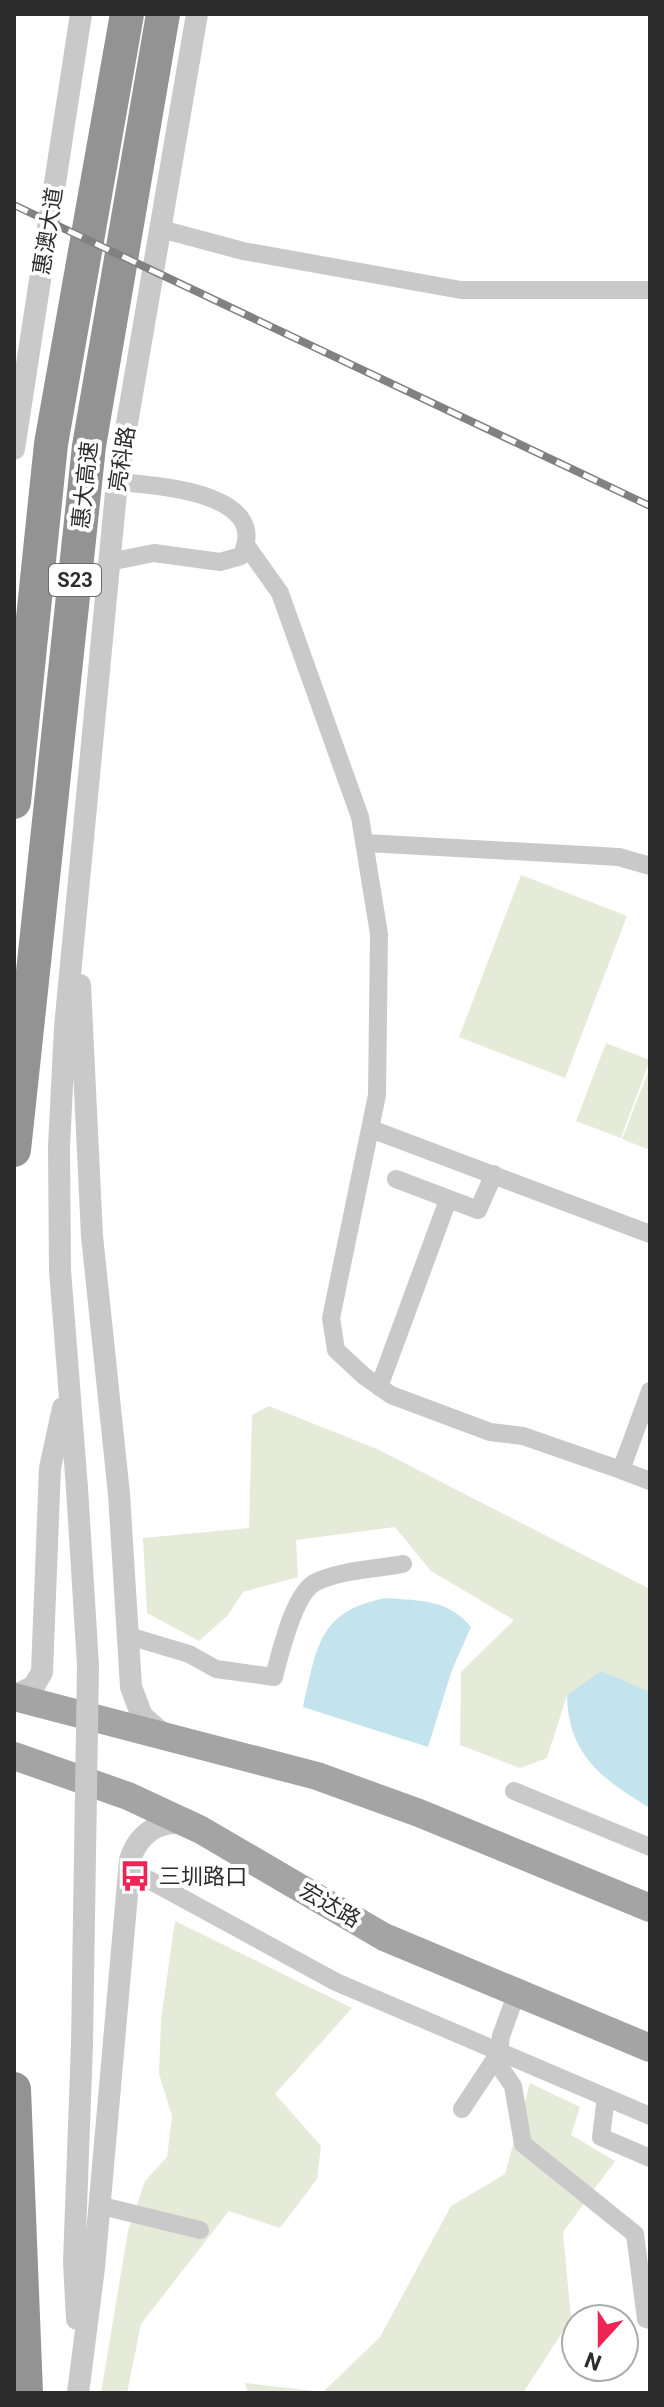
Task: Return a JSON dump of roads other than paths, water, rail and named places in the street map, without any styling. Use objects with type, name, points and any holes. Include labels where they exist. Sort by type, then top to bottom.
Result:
[{"type":"highway","name":"惠大高速","points":[[14,802],[51,444],[127,14]]},
{"type":"highway","name":"惠大高速","points":[[14,1150],[89,446],[163,14]]},
{"type":"highway","points":[[14,2089],[26,2393]]},
{"type":"main road","points":[[14,1696],[317,1776],[419,1813],[650,1908]]},
{"type":"main road","name":"宏达路","points":[[14,1756],[128,1796],[201,1830],[384,1937],[650,2048]]},
{"type":"street","name":"惠澳大道","points":[[14,449],[21,357],[81,14]]},
{"type":"street","name":"亮科路","points":[[77,908],[117,482],[197,14]]},
{"type":"street","points":[[161,229],[243,251],[461,290],[650,290]]},
{"type":"street","points":[[109,562],[154,553],[220,562],[241,556],[248,526],[239,513],[213,500],[160,485],[117,482]]},
{"type":"street","points":[[246,545],[280,593],[360,817],[379,934],[377,1095],[331,1318],[336,1350],[391,1395],[490,1432],[523,1436],[650,1481]]},
{"type":"street","points":[[366,843],[619,857],[650,866]]},
{"type":"street","points":[[77,908],[65,1027],[59,1146],[60,1270],[88,1665],[82,2044],[74,2262],[81,2358]]},
{"type":"street","points":[[77,908],[92,1236],[119,1494],[131,1687],[137,1707],[159,1732],[180,1742]]},
{"type":"street","points":[[371,1129],[650,1234]]},
{"type":"street","points":[[396,1179],[478,1210],[494,1174]]},
{"type":"street","points":[[379,1387],[448,1200]]},
{"type":"street","points":[[14,1696],[34,1686],[42,1672],[50,1468],[68,1383]]},
{"type":"street","points":[[621,1470],[650,1391]]},
{"type":"street","points":[[129,1636],[189,1654],[216,1669],[274,1677],[286,1633],[302,1597],[314,1582],[403,1564]]},
{"type":"street","points":[[514,1791],[650,1847]]},
{"type":"street","points":[[78,2393],[129,1869],[137,1843],[151,1829],[171,1823],[201,1830]]},
{"type":"street","points":[[129,1869],[336,1982],[497,2056],[650,2116]]},
{"type":"street","points":[[462,2109],[497,2056],[517,1992]]},
{"type":"street","points":[[497,2056],[513,2086],[523,2144],[635,2234],[646,2319],[650,2320]]},
{"type":"street","points":[[606,2097],[601,2137],[650,2158]]},
{"type":"street","points":[[98,2205],[200,2230]]},
{"type":"water","points":[[386,1598],[443,1606],[471,1627],[452,1670],[428,1747],[303,1707],[312,1666],[324,1635],[346,1612]]},
{"type":"water","points":[[601,1671],[650,1692],[650,1808],[603,1775],[581,1749],[574,1734],[567,1695]]},
{"type":"railway","points":[[14,205],[650,506]]},
{"type":"place","name":"三圳路口","points":[[135,1876]]}]
